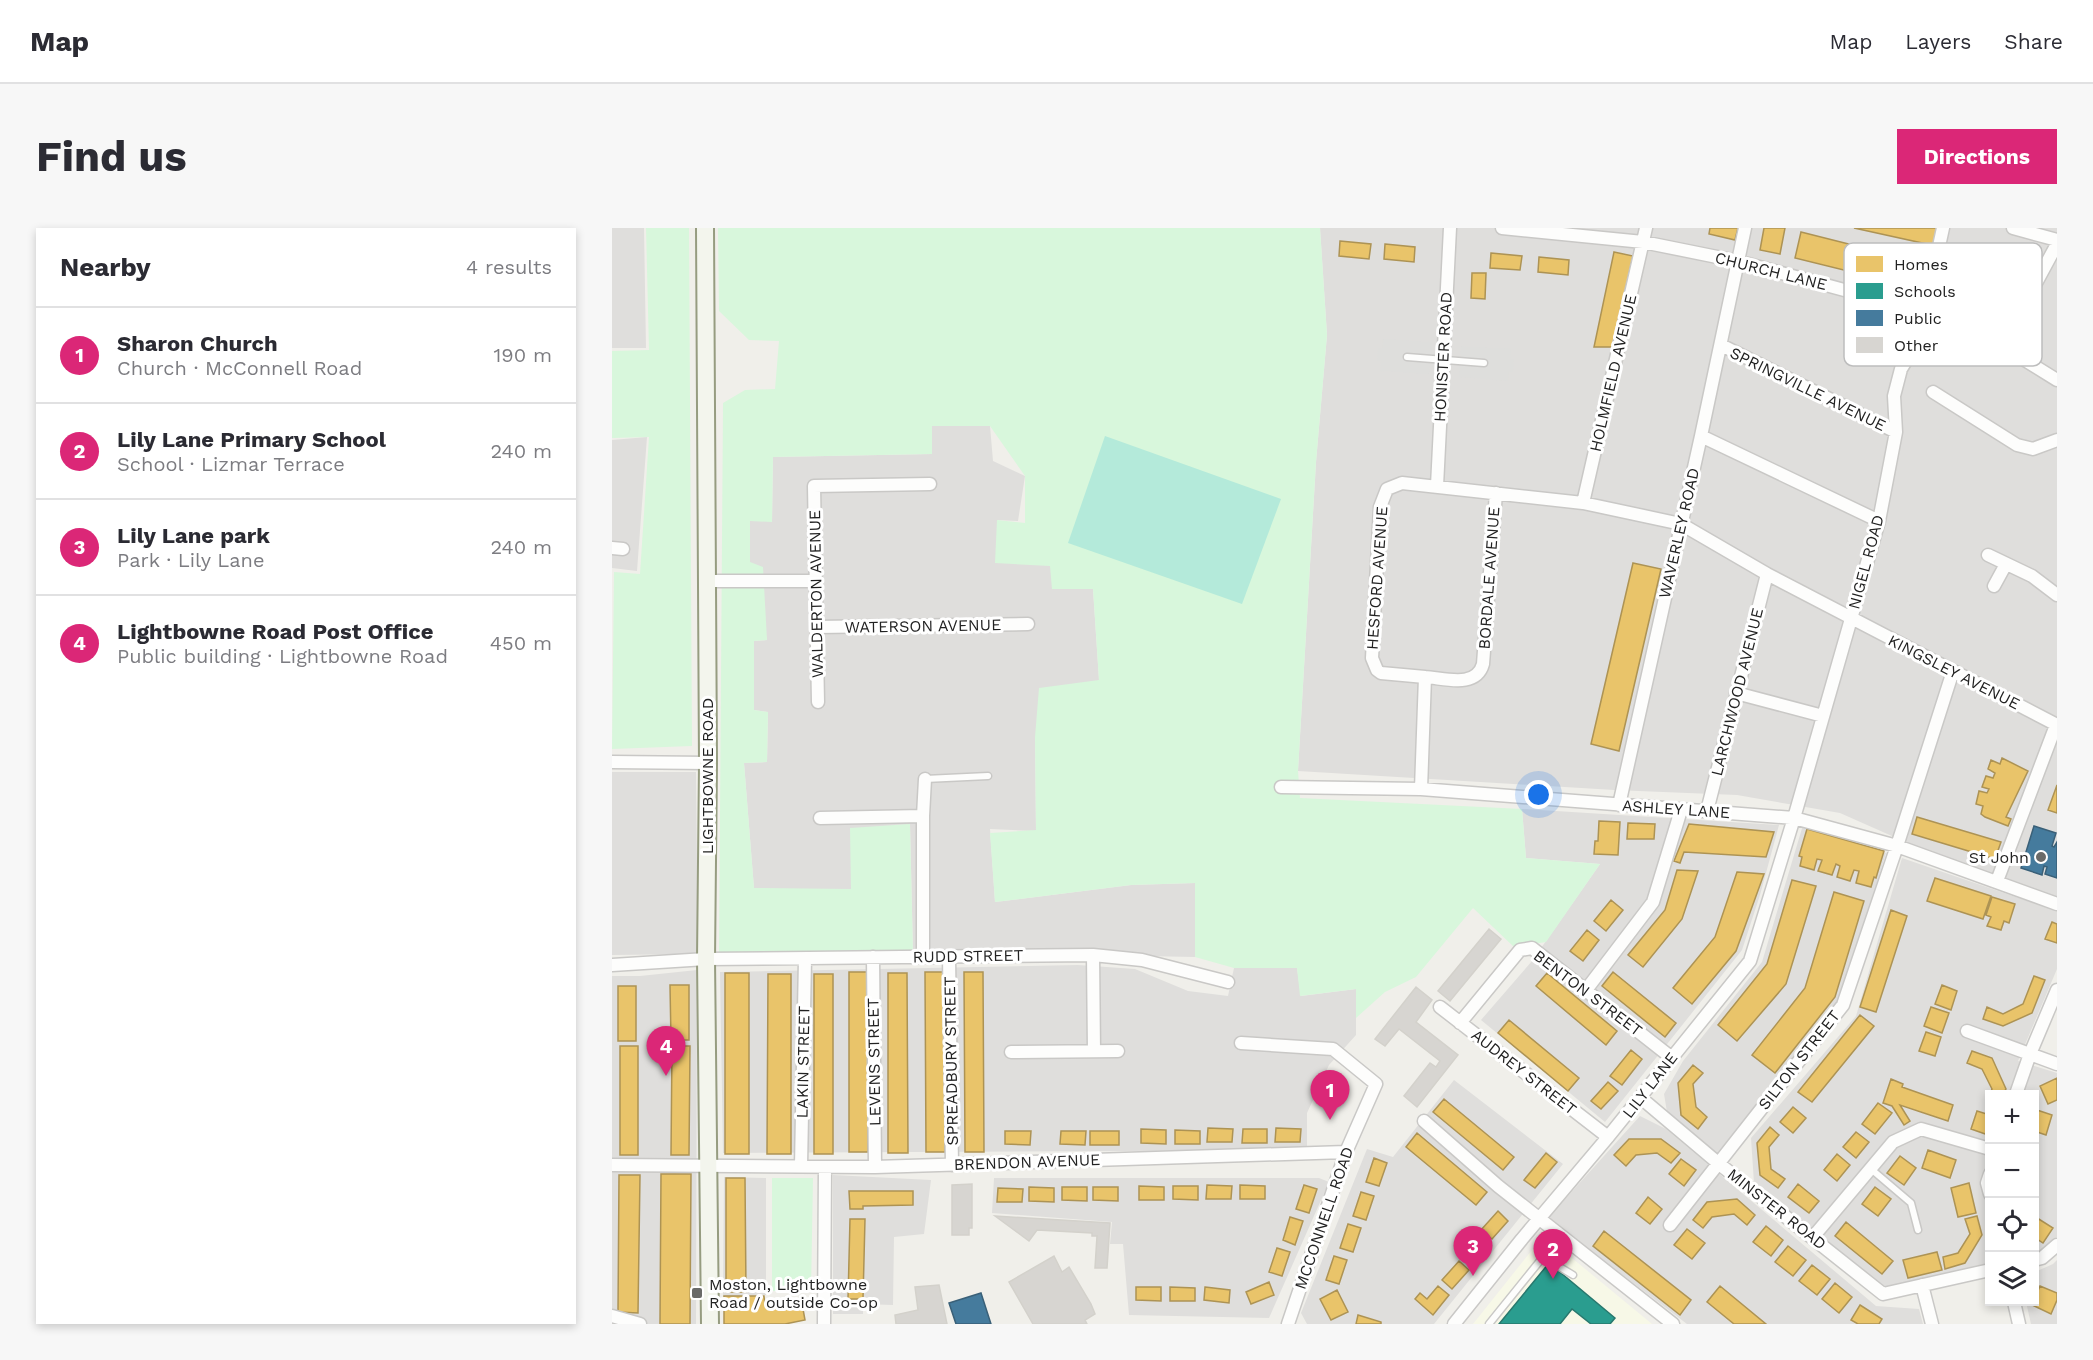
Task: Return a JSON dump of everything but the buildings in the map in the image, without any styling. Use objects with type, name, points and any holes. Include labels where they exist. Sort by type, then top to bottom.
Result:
[{"type":"main road","name":"LIGHTBOWNE ROAD","points":[[705,228],[708,763],[706,959],[710,1324]]},
{"type":"street","name":"HONISTER ROAD","points":[[1437,486],[1450,228]]},
{"type":"street","name":"CHURCH LANE","points":[[1503,228],[1643,242],[1737,261],[1844,290]]},
{"type":"street","name":"HOLMFIELD AVENUE","points":[[1583,503],[1646,228]]},
{"type":"street","name":"WAVERLEY ROAD","points":[[1618,805],[1745,228]]},
{"type":"street","points":[[1940,243],[1943,228]]},
{"type":"street","points":[[2013,228],[2057,242],[2042,270]]},
{"type":"street","name":"SPRINGVILLE AVENUE","points":[[1721,345],[1896,432]]},
{"type":"street","name":"NIGEL ROAD","points":[[1794,818],[1879,521],[1896,432],[1894,396],[1902,366]]},
{"type":"street","name":"CHURCH LANE","points":[[2034,366],[2057,380]]},
{"type":"street","points":[[1933,392],[2017,445],[2033,449],[2057,440]]},
{"type":"street","points":[[1701,436],[1879,521]]},
{"type":"street","name":"HESFORD AVENUE","points":[[1425,677],[1381,673],[1377,670],[1372,658],[1379,518],[1382,498],[1387,489],[1402,483],[1437,486]]},
{"type":"street","name":"WALDERTON AVENUE","points":[[818,702],[814,486],[930,484]]},
{"type":"street","name":"KINGSLEY AVENUE","points":[[1437,486],[1583,503],[1681,524],[1851,619],[2057,725]]},
{"type":"street","name":"BORDALE AVENUE","points":[[1425,677],[1467,680],[1472,679],[1482,670],[1496,493]]},
{"type":"street","points":[[1988,555],[2032,576],[2057,595]]},
{"type":"street","points":[[1994,586],[2006,564]]},
{"type":"street","name":"LARCHWOOD AVENUE","points":[[1707,812],[1767,574]]},
{"type":"street","points":[[706,581],[816,581]]},
{"type":"street","name":"WATERSON AVENUE","points":[[817,627],[1028,624]]},
{"type":"street","name":"SILTON STREET","points":[[1670,1225],[1843,1005],[1898,846],[1953,671]]},
{"type":"street","points":[[1421,789],[1425,677]]},
{"type":"street","points":[[1737,693],[1823,716]]},
{"type":"street","points":[[1997,881],[2057,725]]},
{"type":"street","points":[[612,762],[708,763]]},
{"type":"street","points":[[923,957],[925,778]]},
{"type":"street","name":"ASHLEY LANE","points":[[1281,787],[1421,789],[1794,818],[1898,846],[2057,904]]},
{"type":"street","points":[[1586,990],[1653,902],[1681,810]]},
{"type":"street","points":[[820,818],[923,816]]},
{"type":"street","name":"LILY LANE","points":[[1457,1323],[1539,1218],[1641,1098],[1750,961],[1794,818]]},
{"type":"street","name":"BENTON STREET","points":[[1460,1023],[1520,950],[1532,948],[1672,1058]]},
{"type":"street","points":[[1093,955],[1094,1052]]},
{"type":"street","name":"RUDD STREET","points":[[612,965],[706,959],[1093,955],[1142,960],[1228,982]]},
{"type":"street","name":"LEVENS STREET","points":[[873,957],[875,1167]]},
{"type":"street","name":"SPREADBURY STREET","points":[[949,957],[952,1165]]},
{"type":"street","name":"LAKIN STREET","points":[[801,1166],[805,959]]},
{"type":"street","points":[[2018,1090],[2057,990]]},
{"type":"street","name":"AUDREY STREET","points":[[1440,1007],[1608,1137]]},
{"type":"street","points":[[1967,1031],[2057,1064]]},
{"type":"street","name":"MCCONNELL ROAD","points":[[1241,1043],[1333,1049],[1376,1083],[1346,1152],[1288,1324]]},
{"type":"street","points":[[1011,1052],[1118,1051]]},
{"type":"street","name":"MINSTER ROAD","points":[[1641,1098],[1718,1163],[1883,1294],[1922,1285]]},
{"type":"street","points":[[1424,1121],[1539,1218],[1673,1324]]},
{"type":"street","points":[[1813,1237],[1893,1142],[1921,1129],[1985,1148]]},
{"type":"street","name":"BRENDON AVENUE","points":[[612,1165],[875,1167],[1346,1152]]},
{"type":"street","points":[[824,1324],[825,1167]]},
{"type":"street","points":[[2039,1259],[2057,1245]]},
{"type":"street","points":[[1932,1324],[1922,1285],[1985,1271]]},
{"type":"street","points":[[2015,1306],[2019,1324]]},
{"type":"street","points":[[612,1316],[640,1324]]},
{"type":"lane","points":[[1407,357],[1484,363]]},
{"type":"lane","points":[[925,778],[988,776]]},
{"type":"lane","points":[[1870,1168],[1911,1203],[1918,1230]]},
{"type":"lane","points":[[1489,1324],[1543,1257],[1573,1275]]},
{"type":"shaded area","points":[[612,228],[644,228],[646,348],[612,348]]},
{"type":"shaded area","points":[[1320,228],[2057,228],[2057,897],[1910,844],[1840,813],[1737,795],[1298,771],[1316,462],[1327,335]]},
{"type":"shaded area","points":[[1383,339],[1432,342],[1429,374],[1380,371],[1381,361],[1377,361],[1378,348],[1382,348]]},
{"type":"shaded area","points":[[1461,346],[1511,349],[1510,359],[1514,359],[1513,372],[1509,372],[1508,381],[1459,377]]},
{"type":"shaded area","points":[[931,426],[990,426],[993,461],[1025,476],[1018,521],[997,520],[1050,566],[1093,589],[1099,680],[1035,738],[1036,831],[990,829],[995,902],[1131,885],[1195,883],[1195,957],[948,952],[913,954],[910,825],[851,889],[754,889],[744,763],[767,762],[768,712],[754,710],[754,641],[767,640],[750,562],[750,520],[772,521],[773,457],[932,454]]},
{"type":"shaded area","points":[[647,437],[637,571],[612,568],[612,440]]},
{"type":"shaded area","points":[[612,772],[696,772],[698,954],[612,955]]},
{"type":"shaded area","points":[[1522,809],[1779,825],[1742,950],[1605,1122],[1481,1020],[1532,961],[1600,864],[1526,858]]},
{"type":"shaded area","points":[[1803,825],[1886,853],[1839,1006],[1717,1153],[1667,1112],[1664,1094],[1683,1061],[1762,962]]},
{"type":"shaded area","points":[[1902,858],[2057,911],[2057,969],[2018,1061],[2057,1073],[2057,1237],[2039,1253],[2039,1090],[1985,1090],[1985,1265],[1885,1288],[1754,1183],[1751,1138],[1856,1016]]},
{"type":"shaded area","points":[[1078,965],[1135,969],[1188,991],[1228,996],[1234,968],[1297,968],[1301,996],[1356,989],[1356,1035],[1329,1065],[1307,1113],[1307,1150],[723,1153],[720,972]]},
{"type":"shaded area","points":[[697,970],[696,1324],[631,1324],[612,1319],[612,976],[640,976]]},
{"type":"shaded area","points":[[1454,1080],[1563,1164],[1434,1324],[1307,1324],[1301,1313],[1367,1149],[1393,1157]]},
{"type":"shaded area","points":[[1640,1116],[1666,1129],[1876,1306],[1919,1309],[1923,1324],[1687,1324],[1548,1218]]},
{"type":"shaded area","points":[[833,1175],[931,1180],[924,1234],[894,1237],[893,1305],[863,1304],[863,1314],[833,1314]]},
{"type":"shaded area","points":[[724,1177],[766,1178],[766,1295],[723,1297]]},
{"type":"shaded area","points":[[994,1178],[1319,1178],[1329,1182],[1269,1318],[1129,1315],[1123,1244],[1110,1244],[1112,1222],[992,1213]]},
{"type":"shaded area","points":[[1544,1235],[1652,1324],[1473,1324]]},
{"type":"shaded area","points":[[2057,1260],[2057,1324],[2031,1324],[2027,1306],[2039,1306],[2039,1270]]},
{"type":"green space","points":[[646,228],[689,228],[692,746],[612,749],[614,572],[640,574],[649,437],[612,438],[612,351],[649,350]]},
{"type":"green space","points":[[718,228],[1320,228],[1327,335],[1316,462],[1298,771],[1300,798],[1522,809],[1526,858],[1600,864],[1546,942],[1514,947],[1473,908],[1416,977],[1385,992],[1356,1018],[1356,989],[1300,996],[1297,968],[1234,968],[1195,957],[1195,883],[1131,885],[995,902],[990,833],[1036,830],[1035,737],[1039,688],[1099,680],[1093,589],[1052,589],[1050,566],[995,563],[997,520],[1025,523],[1025,476],[990,426],[932,426],[932,454],[773,457],[772,522],[750,521],[750,562],[763,567],[767,640],[754,641],[754,710],[768,712],[767,762],[744,763],[754,888],[851,889],[850,828],[910,824],[913,954],[719,953],[723,403],[745,390],[775,389],[779,341],[749,340],[719,311]]},
{"type":"green space","points":[[1105,436],[1281,499],[1242,604],[1068,543]]},
{"type":"green space","points":[[772,1178],[813,1178],[811,1292],[772,1291]]},
{"type":"place","name":"St John","points":[[2041,857]]},
{"type":"place","name":"Lightbowne Road Post Office","points":[[666,1076]]},
{"type":"place","name":"Sharon Church","points":[[1330,1120]]},
{"type":"place","name":"Lily Lane park","points":[[1473,1276]]},
{"type":"place","name":"Lily Lane Primary School","points":[[1553,1279]]},
{"type":"place","name":"Moston, Lightbowne Road / outside Co-op","points":[[697,1293]]}]
